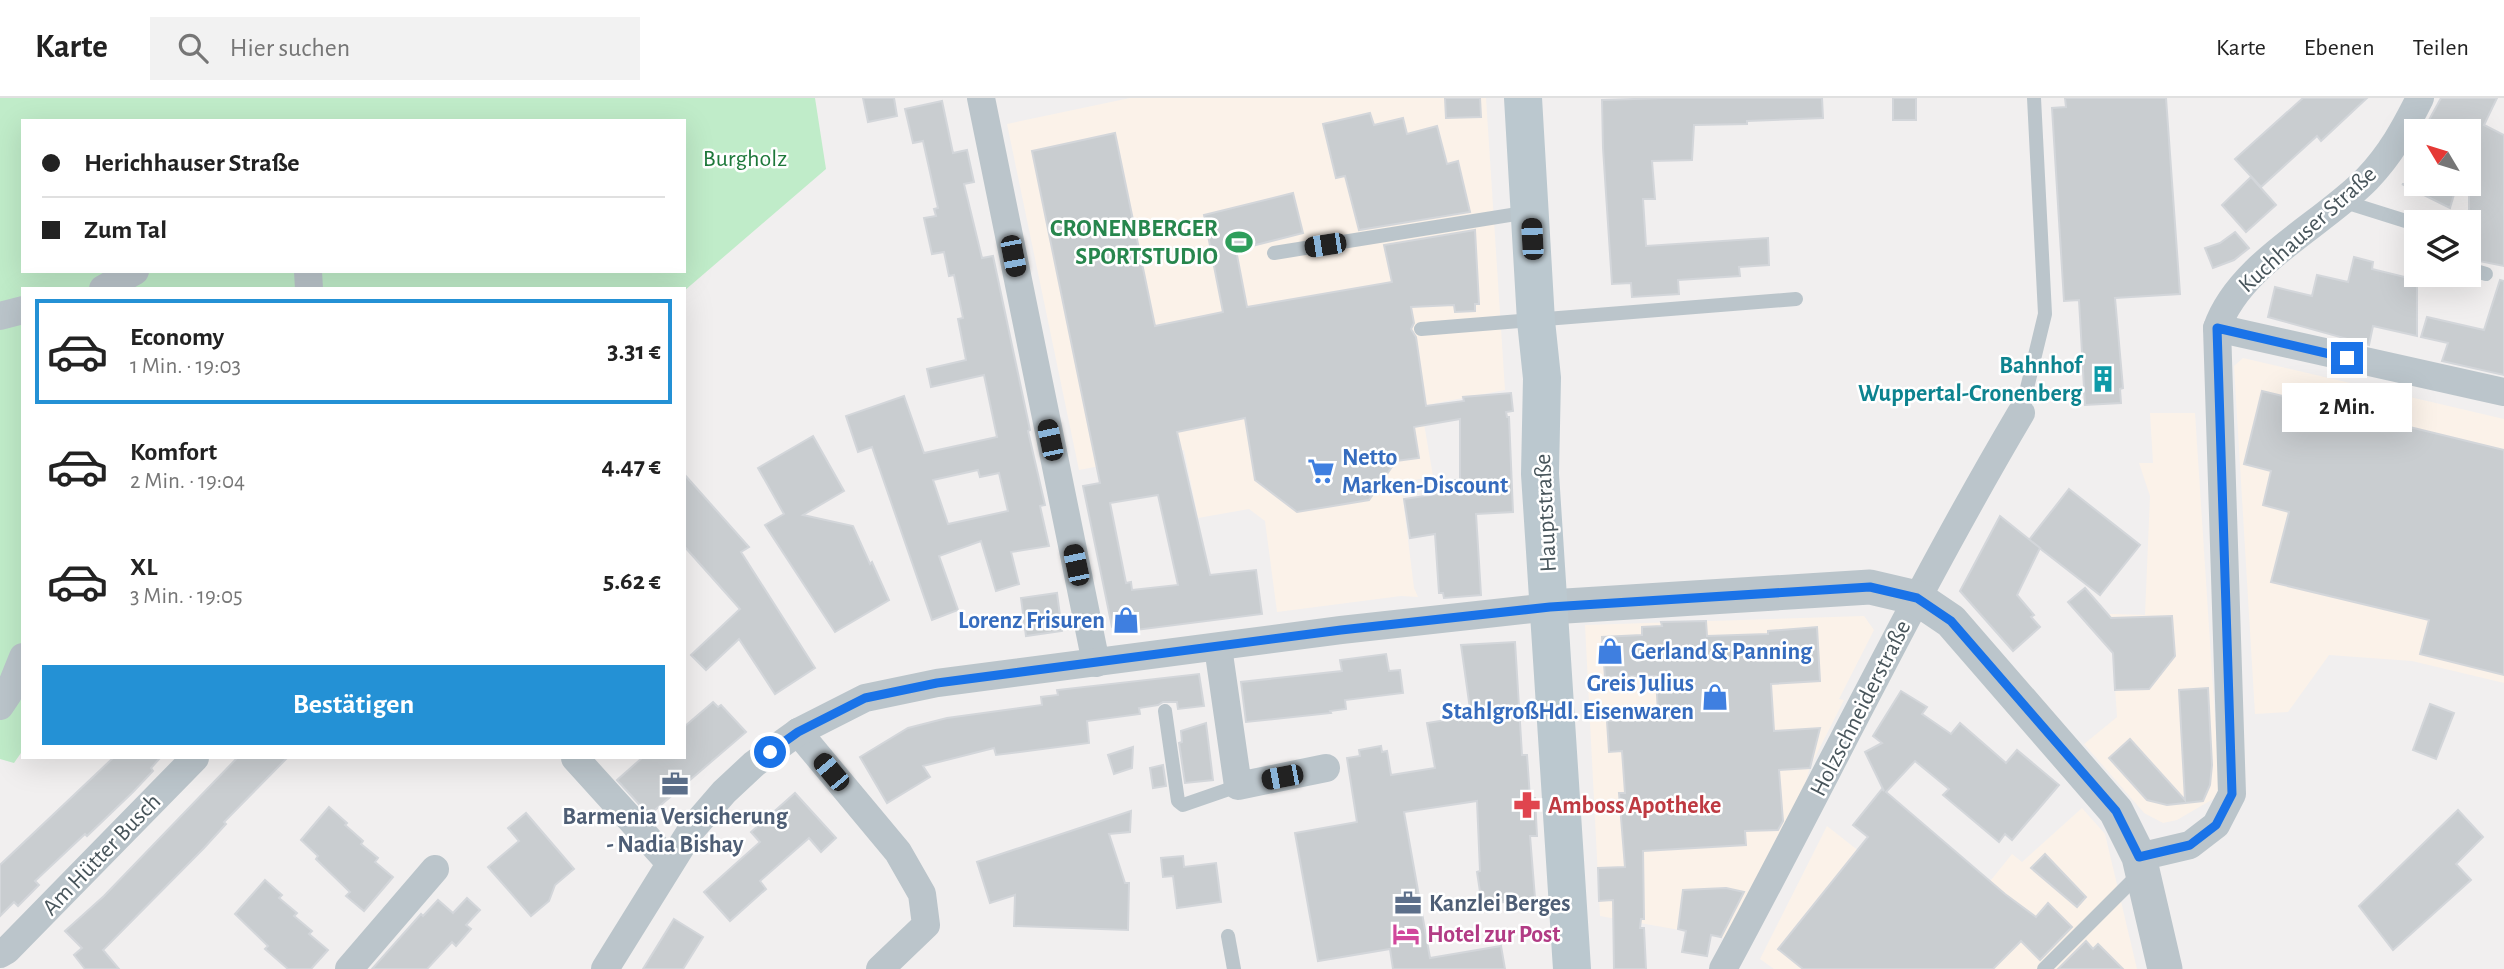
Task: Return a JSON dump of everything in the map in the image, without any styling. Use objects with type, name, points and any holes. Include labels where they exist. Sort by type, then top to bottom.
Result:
[{"type":"main road","name":"Hauptstraße","points":[[1523,98],[1536,321],[1542,378],[1540,474],[1572,969]]},
{"type":"street","points":[[981,98],[1096,663]]},
{"type":"street","name":"Kuchhauser Straße","points":[[2141,864],[2190,845],[2216,825],[2232,794],[2217,328],[2223,311],[2242,284],[2367,179],[2401,137],[2420,98]]},
{"type":"street","points":[[107,287],[131,273]]},
{"type":"street","points":[[0,316],[21,311]]},
{"type":"street","points":[[2217,328],[2504,393]]},
{"type":"street","name":"Holzschneiderstraße","points":[[1723,969],[1917,598],[2021,413]]},
{"type":"street","points":[[605,969],[692,829],[724,792],[754,764],[798,732],[865,698],[937,683],[1341,630],[1550,607],[1870,587],[1917,598],[1951,621],[2116,811],[2141,864],[2165,969]]},
{"type":"street","points":[[1218,647],[1238,786],[1326,768]]},
{"type":"street","points":[[0,706],[21,662]]},
{"type":"street","points":[[798,732],[898,852],[922,894],[926,925],[880,969]]},
{"type":"street","name":"Am Hütter Busch","points":[[8,953],[194,759]]},
{"type":"street","points":[[576,759],[670,863]]},
{"type":"street","points":[[349,969],[435,869]]},
{"type":"lane","points":[[2021,413],[2045,314],[2034,98]]},
{"type":"lane","points":[[2341,201],[2404,221]]},
{"type":"lane","points":[[1274,253],[1531,211]]},
{"type":"lane","points":[[2481,273],[2486,274]]},
{"type":"lane","points":[[1421,329],[1796,299]]},
{"type":"lane","points":[[1165,711],[1178,801],[1183,805],[1238,786]]},
{"type":"lane","points":[[2044,969],[2141,864]]},
{"type":"lane","points":[[1228,936],[1234,969]]},
{"type":"shaded area","points":[[1130,98],[1486,98],[1505,390],[1421,406],[1433,476],[1401,483],[1414,588],[1418,597],[1401,596],[1277,612],[1265,521],[1249,509],[1198,518],[1184,450],[1079,470],[1007,124]]},
{"type":"shaded area","points":[[2243,358],[2504,419],[2504,683],[2412,661],[2329,655],[2288,712],[2255,714],[2234,366]]},
{"type":"shaded area","points":[[2150,413],[2195,413],[2220,795],[2177,820],[2163,823],[2144,813],[2084,744],[2117,717],[2110,614],[2145,615],[2150,496],[2139,463],[2153,463]]},
{"type":"shaded area","points":[[1864,616],[1874,630],[1839,699],[1844,700],[1810,767],[1796,816],[1725,938],[1600,916],[1585,625]]},
{"type":"shaded area","points":[[2082,808],[2105,834],[2137,969],[1774,969],[1760,959],[1827,826],[1954,926],[2012,854],[2022,862]]},
{"type":"green space","name":"Burgholz","points":[[0,98],[815,98],[826,169],[686,289],[686,287],[21,287],[21,753],[14,763],[0,759]]},
{"type":"building","points":[[863,98],[894,98],[897,116],[868,122]]},
{"type":"building","points":[[1445,98],[1480,98],[1481,117],[1446,118]]},
{"type":"building","points":[[1822,98],[1823,118],[1694,125],[1692,160],[1652,161],[1655,199],[1643,199],[1646,246],[1768,238],[1769,265],[1739,267],[1740,276],[1678,280],[1679,294],[1632,297],[1631,283],[1612,284],[1602,100]]},
{"type":"building","points":[[1893,98],[1916,98],[1916,120],[1893,120]]},
{"type":"building","points":[[2065,98],[2166,98],[2180,294],[2115,298],[2123,388],[2120,389],[2121,403],[2085,405],[2079,300],[2064,301],[2052,108],[2066,107]]},
{"type":"building","points":[[2303,98],[2367,98],[2321,141],[2317,136],[2261,187],[2235,159]]},
{"type":"building","points":[[2441,98],[2497,98],[2484,125],[2504,135],[2504,266],[2481,261],[2481,210],[2469,210],[2469,196],[2482,196],[2482,119],[2430,119]]},
{"type":"building","points":[[942,101],[953,153],[967,150],[974,182],[964,184],[982,258],[993,256],[1045,505],[1040,506],[1049,546],[1011,552],[1019,584],[996,591],[981,541],[939,556],[958,610],[932,620],[872,447],[858,452],[846,416],[904,396],[924,453],[997,437],[984,375],[931,387],[927,369],[966,360],[958,319],[963,318],[954,275],[949,276],[944,252],[932,254],[924,218],[936,216],[934,209],[938,208],[923,141],[913,143],[905,109]],"holes":[[[978,470],[980,477],[999,473],[1008,511],[948,524],[933,480]]]},
{"type":"building","points":[[1370,113],[1374,125],[1403,118],[1407,134],[1437,126],[1447,164],[1458,161],[1470,212],[1359,230],[1345,176],[1336,178],[1323,124]]},
{"type":"building","points":[[1115,133],[1155,326],[1223,312],[1204,215],[1293,193],[1303,233],[1236,250],[1247,307],[1392,282],[1384,245],[1475,230],[1479,304],[1475,304],[1475,311],[1455,312],[1454,305],[1411,307],[1414,323],[1411,329],[1416,337],[1426,406],[1464,401],[1463,397],[1511,393],[1513,411],[1506,412],[1509,417],[1513,512],[1476,514],[1481,595],[1444,598],[1443,593],[1439,593],[1435,534],[1410,538],[1404,499],[1452,492],[1451,480],[1460,480],[1460,419],[1414,427],[1419,458],[1396,461],[1369,500],[1297,512],[1255,480],[1245,418],[1177,432],[1210,575],[1256,570],[1262,614],[1120,632],[1112,627],[1083,486],[1100,483],[1032,151]],"holes":[[[1158,495],[1178,585],[1132,590],[1131,582],[1126,583],[1110,503]]]},
{"type":"building","points":[[2251,177],[2276,205],[2246,232],[2222,205]]},
{"type":"building","points":[[2426,196],[2454,196],[2450,208]]},
{"type":"building","points":[[2235,232],[2249,248],[2234,260],[2213,268],[2205,248],[2220,243]]},
{"type":"building","points":[[2354,257],[2373,262],[2372,269],[2404,277],[2404,287],[2417,287],[2417,336],[2373,326],[2369,345],[2268,317],[2275,287],[2312,296],[2317,275],[2348,282]]},
{"type":"building","points":[[2500,280],[2504,281],[2504,375],[2442,361],[2448,343],[2421,337],[2427,317],[2484,330]]},
{"type":"building","points":[[2262,391],[2504,450],[2504,675],[2420,654],[2429,620],[2271,582],[2289,512],[2263,505],[2271,471],[2244,464]]},
{"type":"building","points":[[813,436],[844,491],[803,515],[853,526],[889,600],[835,632],[765,525],[784,514],[758,468]]},
{"type":"building","points":[[686,476],[749,547],[741,552],[815,668],[775,694],[739,639],[706,670],[691,655],[740,609],[686,548]]},
{"type":"building","points":[[2069,489],[2140,545],[2100,595],[2029,540]]},
{"type":"building","points":[[2000,516],[2040,548],[2017,595],[2034,615],[2031,617],[2040,627],[2013,651],[1960,591]]},
{"type":"building","points":[[2085,588],[2111,618],[2172,616],[2175,656],[2149,689],[2115,690],[2113,653],[2068,602]]},
{"type":"building","points":[[1057,593],[1062,631],[1026,636],[1021,598]]},
{"type":"building","points":[[1706,621],[1707,636],[1768,634],[1768,631],[1817,627],[1820,681],[1771,684],[1774,731],[1820,728],[1810,768],[1779,770],[1783,821],[1778,830],[1745,831],[1746,845],[1643,851],[1644,919],[1641,919],[1640,928],[1644,928],[1646,969],[1614,969],[1613,900],[1599,901],[1598,868],[1625,867],[1619,793],[1625,793],[1622,751],[1609,752],[1607,721],[1650,718],[1650,713],[1658,713],[1656,676],[1605,677],[1602,637],[1642,635],[1642,627],[1662,626],[1661,622]]},
{"type":"building","points":[[1515,642],[1522,755],[1527,755],[1530,798],[1535,798],[1537,836],[1530,836],[1535,898],[1482,905],[1477,872],[1480,871],[1477,801],[1404,812],[1430,958],[1501,946],[1505,969],[1393,969],[1390,949],[1318,961],[1295,833],[1357,822],[1347,758],[1360,756],[1359,750],[1381,746],[1382,752],[1387,751],[1391,775],[1435,768],[1427,723],[1471,716],[1461,645]]},
{"type":"building","points":[[1386,654],[1389,671],[1400,670],[1403,693],[1345,700],[1346,709],[1330,711],[1331,713],[1246,722],[1241,682],[1342,671],[1340,660]]},
{"type":"building","points":[[1199,674],[1204,706],[1178,709],[1177,702],[1163,702],[1139,708],[1140,714],[1087,721],[1089,743],[996,755],[994,748],[923,766],[930,777],[887,803],[860,757],[908,728],[947,718],[1042,705],[1041,697],[1058,695],[1057,690]]},
{"type":"building","points":[[2208,688],[2212,765],[2210,785],[2203,801],[2167,805],[2147,800],[2109,758],[2130,739],[2185,800],[2179,690]]},
{"type":"building","points":[[1901,691],[1927,707],[1922,714],[1951,734],[1960,723],[2006,763],[2017,750],[2059,785],[2012,840],[2005,834],[1999,842],[1943,795],[1949,789],[1915,761],[1886,792],[2005,894],[2036,917],[2048,903],[2072,927],[2040,960],[2021,941],[1993,969],[1803,969],[1778,949],[1868,837],[1853,825],[1882,789],[1884,791],[1865,752],[1882,743],[1873,736]]},
{"type":"building","points":[[713,702],[718,707],[721,705],[746,732],[649,815],[617,780],[641,759],[686,759],[686,725]]},
{"type":"building","points":[[2430,704],[2454,713],[2436,759],[2413,750]]},
{"type":"building","points":[[1206,723],[1213,780],[1185,783],[1179,743],[1182,742],[1181,731]]},
{"type":"building","points":[[1133,747],[1132,768],[1114,774],[1108,755]]},
{"type":"building","points":[[112,759],[159,759],[151,768],[153,771],[133,792],[35,881],[39,885],[18,906],[14,902],[0,916],[0,865]]},
{"type":"building","points":[[236,759],[286,759],[224,822],[226,824],[204,848],[103,950],[119,969],[85,969],[74,955],[82,948],[65,931],[104,896]]},
{"type":"building","points":[[1163,765],[1166,786],[1153,788],[1150,768]]},
{"type":"building","points":[[795,793],[836,838],[821,852],[809,838],[760,881],[766,889],[730,921],[704,892],[760,842],[751,832]]},
{"type":"building","points":[[329,807],[363,841],[361,844],[378,858],[375,862],[393,877],[364,911],[346,896],[350,892],[316,859],[318,856],[301,840]]},
{"type":"building","points":[[2458,810],[2483,837],[2456,864],[2471,880],[2393,950],[2359,906]]},
{"type":"building","points":[[1131,811],[1130,832],[1109,834],[1125,883],[1129,883],[1128,930],[1014,926],[1015,895],[990,903],[977,862]]},
{"type":"building","points":[[526,813],[574,869],[555,885],[549,901],[531,916],[488,867],[519,841],[508,828]]},
{"type":"building","points":[[2045,854],[2086,897],[2077,907],[2031,868]]},
{"type":"building","points":[[1183,856],[1184,867],[1216,863],[1221,902],[1177,908],[1173,876],[1163,877],[1161,858]]},
{"type":"building","points":[[265,880],[282,895],[279,898],[297,913],[294,916],[312,931],[309,934],[328,950],[311,969],[288,969],[265,949],[268,946],[235,914]]},
{"type":"building","points":[[1726,888],[1744,892],[1721,937],[1711,935],[1707,956],[1682,952],[1686,931],[1678,929],[1683,890]]},
{"type":"building","points":[[467,898],[480,910],[466,925],[471,929],[456,946],[452,942],[427,969],[372,969],[421,914],[423,916],[438,900],[453,913]]},
{"type":"building","points":[[674,919],[703,937],[683,969],[643,969]]},
{"type":"building","points":[[2086,941],[2093,949],[2098,944],[2123,969],[2058,969]]},
{"type":"place","name":"CRONENBERGER SPORTSTUDIO","points":[[1239,242]]},
{"type":"place","name":"Bahnhof Wuppertal-Cronenberg","points":[[2103,379]]},
{"type":"place","name":"Netto Marken-Discount","points":[[1321,471]]},
{"type":"place","name":"Lorenz Frisuren","points":[[1126,620]]},
{"type":"place","name":"Gerland & Panning","points":[[1610,651]]},
{"type":"place","name":"Greis Julius StahlgroßHdl. Eisenwaren","points":[[1715,697]]},
{"type":"place","name":"Barmenia Versicherung - Nadia Bishay","points":[[675,784]]},
{"type":"place","name":"Amboss Apotheke","points":[[1527,805]]},
{"type":"place","name":"Kanzlei Berges","points":[[1408,903]]},
{"type":"place","name":"Hotel zur Post","points":[[1406,934]]},
{"type":"route","points":[[770,752],[798,732],[865,698],[937,683],[1341,630],[1550,607],[1870,587],[1917,598],[1951,621],[2116,811],[2139,857],[2190,845],[2216,825],[2232,794],[2217,328],[2347,358]]}]
